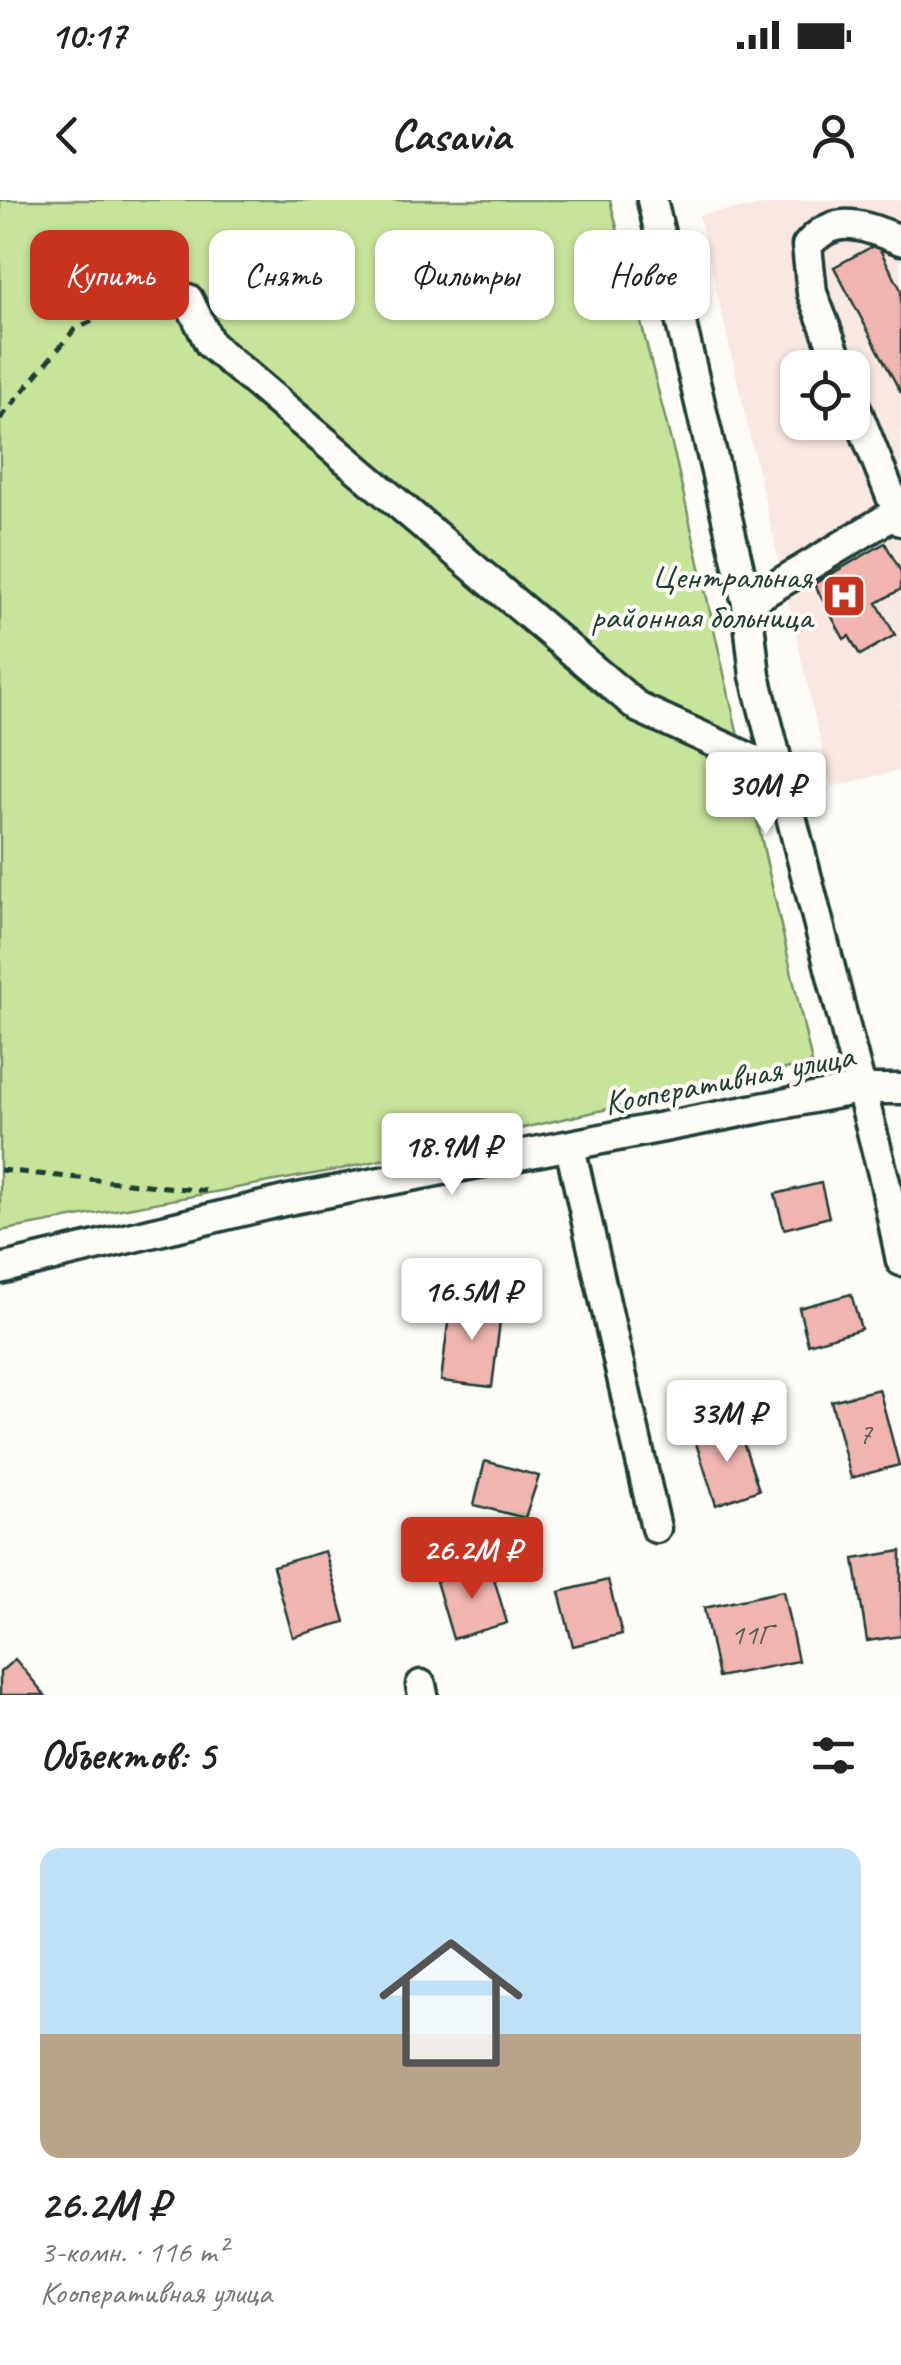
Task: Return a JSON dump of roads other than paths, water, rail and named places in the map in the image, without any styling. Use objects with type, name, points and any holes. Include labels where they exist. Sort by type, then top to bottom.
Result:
[{"type":"street","points":[[652,200],[747,603],[755,676],[901,1260]]},
{"type":"street","points":[[833,350],[812,293],[807,246],[819,232],[834,225],[852,224],[901,240]]},
{"type":"street","points":[[189,301],[210,344],[638,708],[778,771]]},
{"type":"street","points":[[747,603],[898,518],[868,440]]},
{"type":"street","name":"Кооперативная улица","points":[[0,1269],[288,1200],[859,1089],[901,1088]]},
{"type":"street","name":"Кооперативная улица","points":[[570,1147],[656,1528]]},
{"type":"place","name":"Центральная районная больница","points":[[844,596]]}]
